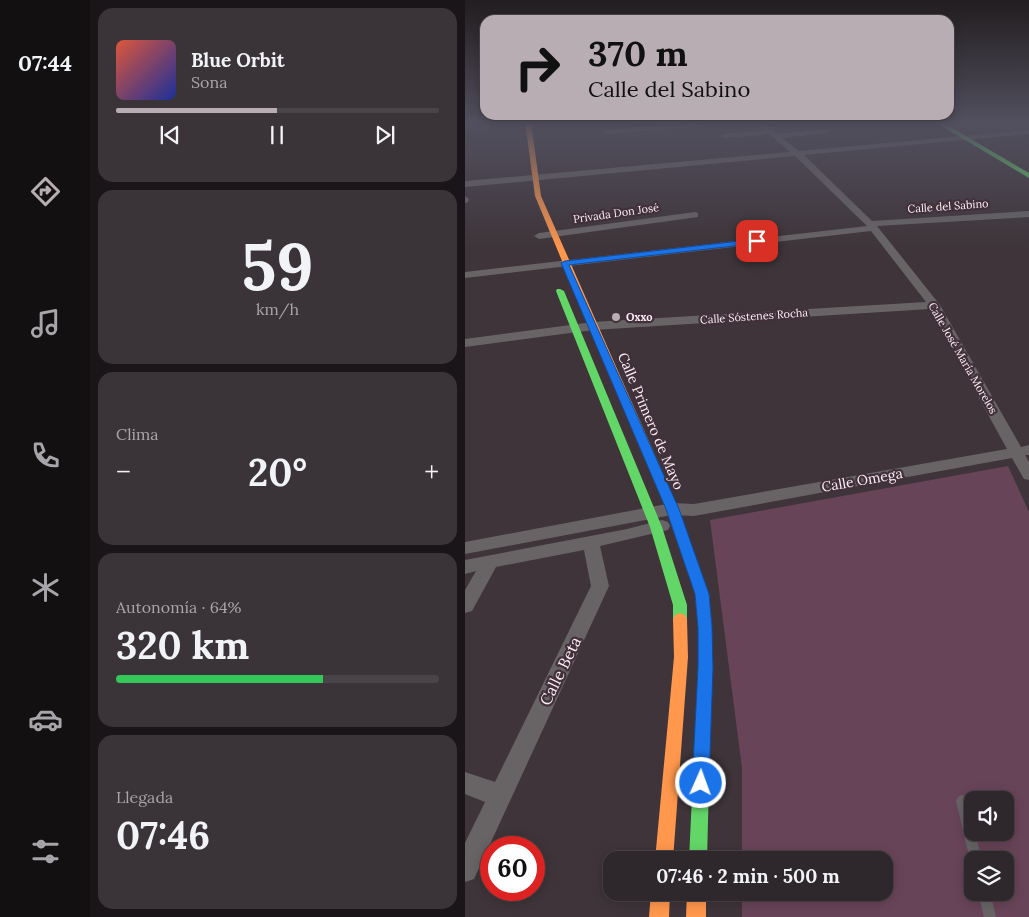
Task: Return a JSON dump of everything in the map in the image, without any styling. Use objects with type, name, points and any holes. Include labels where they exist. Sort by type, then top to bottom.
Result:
[{"type":"main road","name":"Calle Primero de Mayo","points":[[525,192],[526,165]]},
{"type":"main road","points":[[1010,165],[1029,176]]},
{"type":"main road","name":"Calle Primero de Mayo","points":[[526,175],[538,196],[565,263],[675,516],[702,594],[705,627],[705,668],[698,851]]},
{"type":"main road","points":[[538,231],[553,274],[653,520],[680,605],[681,657],[665,851]]},
{"type":"main road","points":[[659,917],[660,901]]},
{"type":"main road","points":[[695,917],[696,901]]},
{"type":"street","points":[[465,184],[526,175],[658,165]]},
{"type":"street","name":"Calle José María Morelos","points":[[809,165],[871,226],[934,305],[1023,451],[1029,475]]},
{"type":"street","name":"Calle del Sabino","points":[[465,275],[553,274],[565,263],[871,226],[1029,214]]},
{"type":"street","name":"Privada Don José","points":[[538,231],[553,234],[695,215]]},
{"type":"street","name":"Calle Sóstenes Rocha","points":[[575,328],[934,305]]},
{"type":"street","points":[[465,343],[575,328]]},
{"type":"street","name":"Calle Omega","points":[[465,548],[653,520],[694,510],[1023,451]]},
{"type":"street","name":"Calle Omega","points":[[465,567],[591,542],[653,520]]},
{"type":"street","name":"Calle Beta","points":[[465,870],[601,586],[591,542]]},
{"type":"street","points":[[465,606],[490,562]]},
{"type":"street","points":[[465,783],[501,796]]},
{"type":"lane","points":[[962,801],[974,851]]},
{"type":"lane","points":[[986,901],[990,917]]},
{"type":"shaded area","points":[[1008,466],[1029,512],[1029,917],[742,917],[742,901],[893,901],[893,851],[742,851],[742,768],[710,520]]},
{"type":"traffic: fast","points":[[1010,165],[1029,176]]},
{"type":"traffic: fast","points":[[560,291],[656,527],[680,605],[680,619]]},
{"type":"traffic: fast","points":[[645,446],[672,509],[702,594],[705,627],[705,668],[698,851]]},
{"type":"traffic: slow","points":[[534,165],[538,196],[645,446]]},
{"type":"traffic: slow","points":[[665,851],[681,657],[680,619]]},
{"type":"traffic: slow","points":[[659,917],[660,901]]},
{"type":"traffic: slow","points":[[696,917],[697,901]]},
{"type":"place","name":"Oxxo","points":[[616,317]]},
{"type":"route","points":[[701,783],[705,668],[705,627],[702,594],[672,509],[565,263],[757,241]]}]
